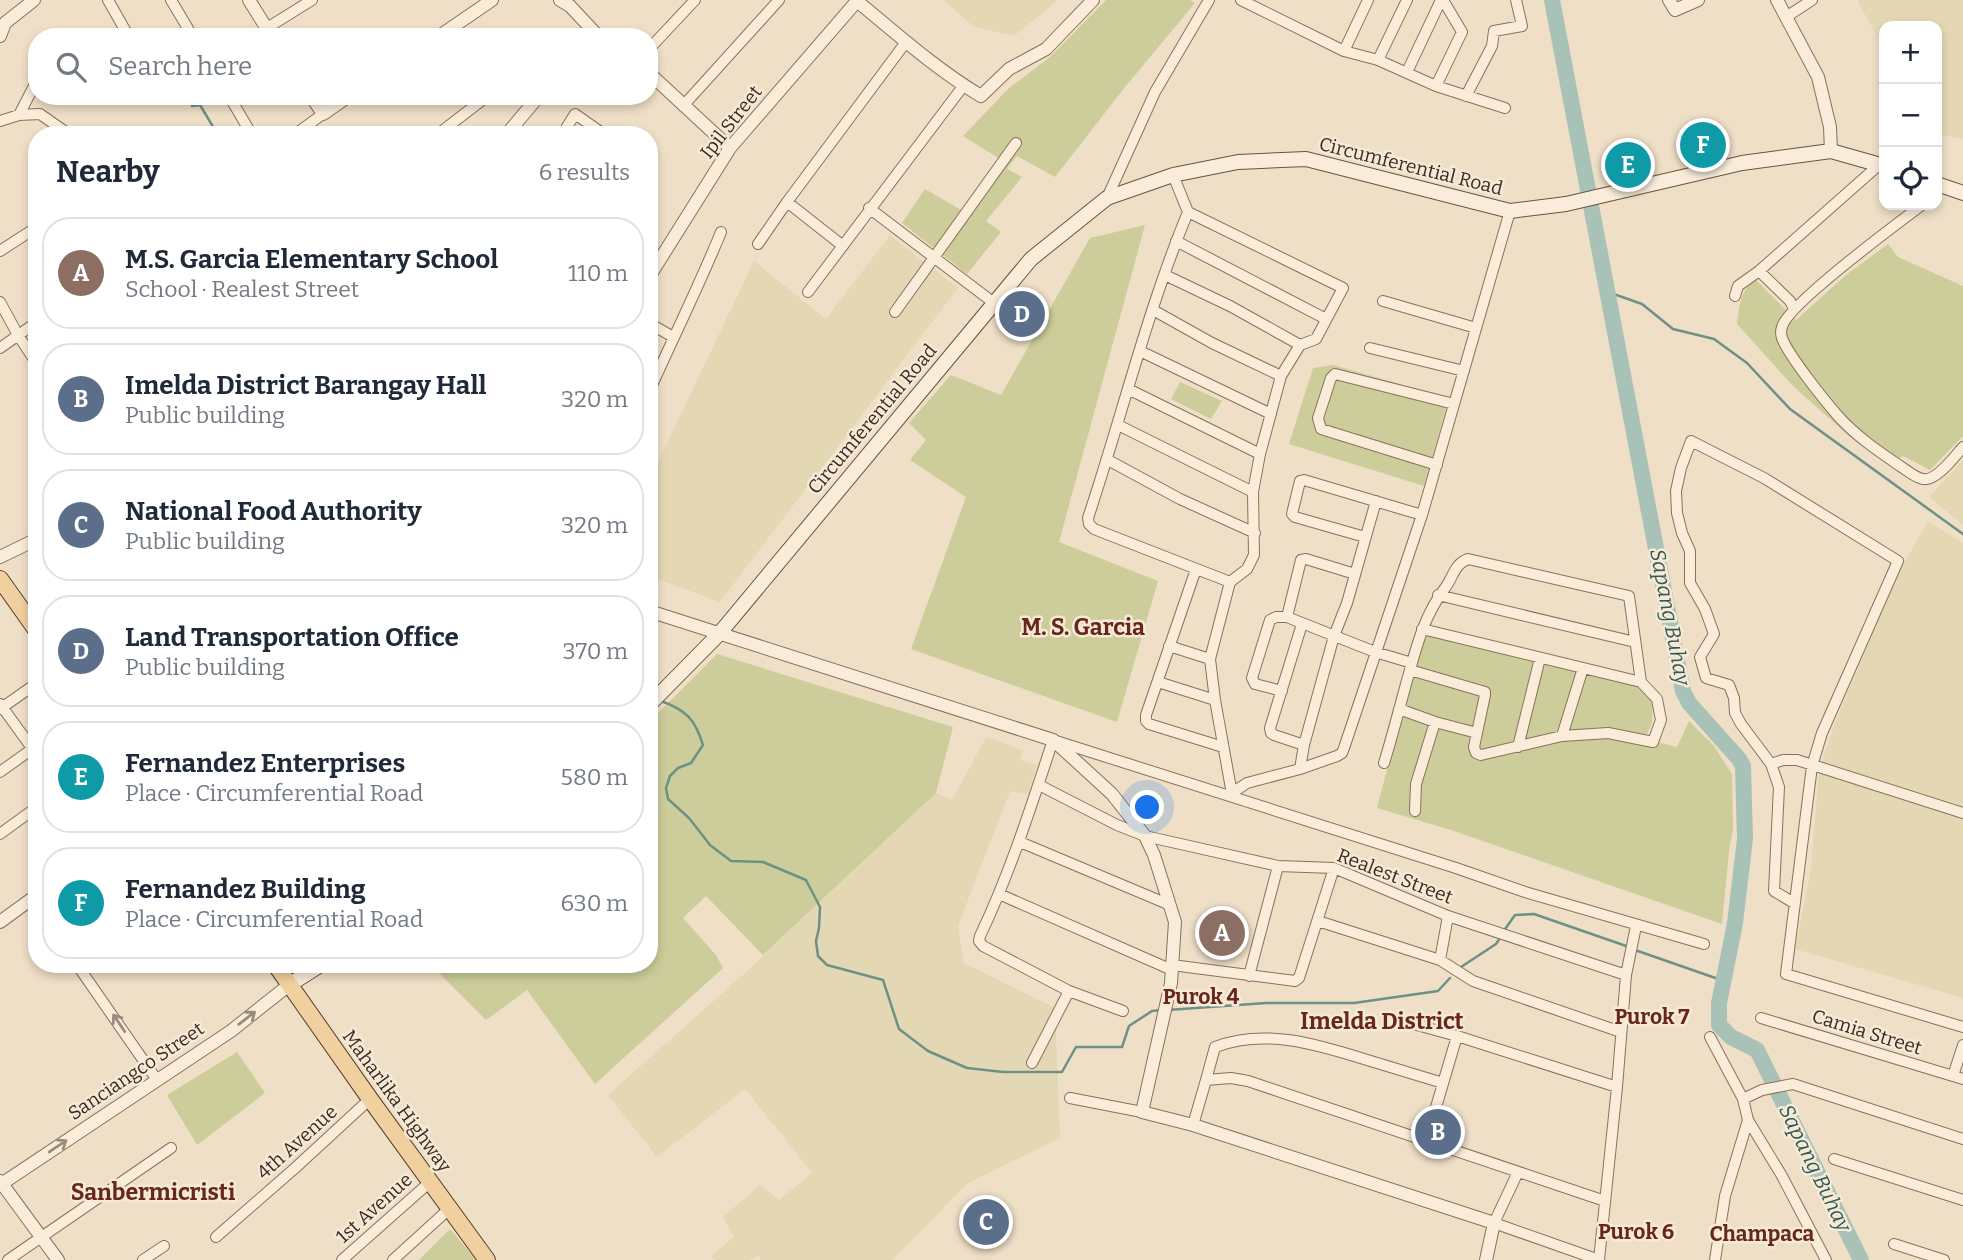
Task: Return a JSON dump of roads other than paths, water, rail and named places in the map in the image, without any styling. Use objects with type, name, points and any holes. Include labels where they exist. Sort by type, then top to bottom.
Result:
[{"type":"main road","name":"Circumferential Road","points":[[658,696],[719,634],[1031,259],[1107,198],[1173,175],[1238,162],[1306,159],[1510,211],[1566,204],[1742,163],[1831,151],[1879,164]]},
{"type":"main road","points":[[1942,189],[1963,193]]},
{"type":"main road","points":[[0,579],[28,618]]},
{"type":"main road","name":"Maharlika Highway","points":[[281,973],[487,1260]]},
{"type":"main road","points":[[289,985],[308,973]]},
{"type":"street","points":[[0,36],[5,23],[34,0]]},
{"type":"street","points":[[107,0],[123,28]]},
{"type":"street","points":[[171,0],[188,28]]},
{"type":"street","points":[[249,0],[267,28]]},
{"type":"street","points":[[275,28],[312,0]]},
{"type":"street","points":[[451,28],[492,0]]},
{"type":"street","points":[[560,0],[570,6],[591,28]]},
{"type":"street","points":[[658,39],[695,0]]},
{"type":"street","points":[[683,106],[779,0]]},
{"type":"street","points":[[857,0],[906,42],[981,96],[1009,69],[1046,49],[1093,0]]},
{"type":"street","name":"Ipil Street","points":[[658,263],[730,148],[857,0]]},
{"type":"street","points":[[1107,198],[1155,92],[1209,0]]},
{"type":"street","points":[[1241,0],[1345,51],[1378,60],[1436,86],[1505,107]]},
{"type":"street","points":[[1345,51],[1368,0]]},
{"type":"street","points":[[1378,60],[1407,0]]},
{"type":"street","points":[[1407,72],[1442,0]]},
{"type":"street","points":[[1436,86],[1461,32],[1442,0]]},
{"type":"street","points":[[1466,96],[1492,46],[1494,31],[1522,26],[1516,0]]},
{"type":"street","points":[[1669,0],[1675,10],[1698,0]]},
{"type":"street","points":[[1777,0],[1818,77],[1830,127],[1831,151]]},
{"type":"street","points":[[1786,17],[1812,0]]},
{"type":"street","points":[[758,244],[906,42]]},
{"type":"street","points":[[658,82],[730,148]]},
{"type":"street","points":[[807,292],[964,85]]},
{"type":"street","points":[[19,115],[28,98]]},
{"type":"street","points":[[235,105],[247,126]]},
{"type":"street","points":[[317,105],[323,114]]},
{"type":"street","points":[[306,126],[336,105]]},
{"type":"street","points":[[449,126],[476,105]]},
{"type":"street","points":[[514,126],[531,105]]},
{"type":"street","points":[[0,121],[19,115],[40,114],[57,126]]},
{"type":"street","points":[[568,126],[575,114],[592,126]]},
{"type":"street","points":[[895,312],[1016,144]]},
{"type":"street","points":[[1735,296],[1738,286],[1879,168]]},
{"type":"street","points":[[1173,175],[1188,212],[1343,288],[1316,339],[1300,345],[1280,376],[1259,454],[1253,492],[1254,555],[1247,569],[1230,582],[1210,659],[1230,794]]},
{"type":"street","points":[[787,202],[842,246]]},
{"type":"street","points":[[869,208],[994,303]]},
{"type":"street","points":[[1916,210],[1794,309],[1783,323],[1782,338],[1839,416],[1868,443],[1913,474],[1925,480],[1934,477],[1963,447]]},
{"type":"street","points":[[1230,794],[1247,783],[1300,769],[1342,753],[1422,515],[1510,211]]},
{"type":"street","points":[[1188,212],[1153,310],[1088,518],[1094,529],[1230,582]]},
{"type":"street","points":[[658,371],[721,232]]},
{"type":"street","points":[[0,251],[28,233]]},
{"type":"street","points":[[1176,241],[1326,319]]},
{"type":"street","points":[[1759,271],[1790,301],[1794,309]]},
{"type":"street","points":[[1165,275],[1230,306],[1300,345]]},
{"type":"street","points":[[0,302],[28,350]]},
{"type":"street","points":[[1383,302],[1476,328]]},
{"type":"street","points":[[1153,310],[1280,376]]},
{"type":"street","points":[[658,328],[673,337]]},
{"type":"street","points":[[0,348],[28,329]]},
{"type":"street","points":[[1370,348],[1464,371]]},
{"type":"street","points":[[1140,351],[1271,414]]},
{"type":"street","points":[[1437,465],[1321,429],[1318,418],[1331,378],[1335,374],[1454,404]]},
{"type":"street","points":[[1128,389],[1259,454]]},
{"type":"street","points":[[1118,425],[1253,492]]},
{"type":"street","points":[[1794,903],[1774,891],[1779,787],[1771,764],[1735,713],[1734,698],[1729,685],[1706,678],[1700,657],[1714,634],[1705,609],[1690,583],[1690,551],[1677,513],[1676,491],[1691,441],[1764,478],[1898,561],[1822,733],[1812,766],[1786,974],[1963,1027]]},
{"type":"street","points":[[1108,460],[1180,499],[1255,533]]},
{"type":"street","points":[[1365,537],[1295,517],[1292,514],[1300,481],[1422,515]]},
{"type":"street","points":[[1300,769],[1334,636],[1347,603],[1376,501]]},
{"type":"street","points":[[0,557],[28,543]]},
{"type":"street","points":[[1287,617],[1301,560],[1306,559],[1355,574]]},
{"type":"street","points":[[1282,691],[1255,684],[1252,678],[1270,620],[1276,617],[1287,617],[1411,667],[1485,692],[1474,747],[1480,755],[1562,736],[1608,733],[1653,742],[1661,720],[1657,699],[1642,682],[1629,596],[1468,559],[1461,562],[1438,595],[1422,629],[1411,667],[1399,709],[1384,763]]},
{"type":"street","points":[[1196,569],[1146,721],[1223,747]]},
{"type":"street","points":[[1438,595],[1635,642]]},
{"type":"street","points":[[658,614],[1230,794],[1525,892],[1704,944]]},
{"type":"street","points":[[1303,624],[1270,728],[1271,733],[1304,745]]},
{"type":"street","points":[[1422,629],[1642,682]]},
{"type":"street","points":[[1169,646],[1210,659]]},
{"type":"street","points":[[1518,747],[1540,658]]},
{"type":"street","points":[[1562,736],[1583,668]]},
{"type":"street","points":[[1157,681],[1215,700]]},
{"type":"street","points":[[28,689],[1,707],[28,744]]},
{"type":"street","points":[[1399,709],[1477,733]]},
{"type":"street","points":[[1415,811],[1416,783],[1435,722]]},
{"type":"street","points":[[1053,740],[1020,842],[979,941],[1069,991],[1123,1011]]},
{"type":"street","points":[[1053,740],[1112,794],[1145,836],[1154,855],[1175,922],[1172,968],[1142,1112]]},
{"type":"street","points":[[0,772],[28,756]]},
{"type":"street","points":[[1771,764],[1783,760],[1797,760],[1963,813]]},
{"type":"street","name":"Realest Street","points":[[1038,785],[1117,825],[1145,836],[1278,866],[1334,868],[1448,916],[1626,975]]},
{"type":"street","points":[[0,834],[28,814]]},
{"type":"street","points":[[1020,842],[1170,905]]},
{"type":"street","points":[[1249,976],[1278,866]]},
{"type":"street","points":[[999,894],[1172,968],[1290,982],[1299,978],[1334,868]]},
{"type":"street","points":[[0,922],[28,902]]},
{"type":"street","points":[[1440,960],[1448,916]]},
{"type":"street","points":[[1318,921],[1440,960],[1473,981],[1621,1031]]},
{"type":"street","points":[[1070,1098],[1193,1125],[1599,1260],[1626,975],[1636,926]]},
{"type":"street","points":[[83,973],[156,1080]]},
{"type":"street","name":"Sanciangco Street","points":[[1,1183],[231,1031],[289,985]]},
{"type":"street","points":[[1032,1063],[1069,991]]},
{"type":"street","name":"Camia Street","points":[[1761,1018],[1958,1078]]},
{"type":"street","points":[[1398,1020],[1617,1087]]},
{"type":"street","points":[[1426,1141],[1457,1036]]},
{"type":"street","points":[[1193,1125],[1215,1046],[1228,1042],[1270,1037],[1315,1044],[1443,1083]]},
{"type":"street","points":[[1710,1037],[1743,1099],[1748,1120],[1782,1176],[1826,1260]]},
{"type":"street","points":[[1958,1078],[1963,1045]]},
{"type":"street","points":[[1206,1080],[1231,1078],[1248,1082],[1605,1201]]},
{"type":"street","points":[[1743,1099],[1762,1090],[1793,1084],[1963,1139]]},
{"type":"street","name":"4th Avenue","points":[[216,1237],[370,1099]]},
{"type":"street","points":[[1715,1260],[1726,1196],[1748,1120]]},
{"type":"street","points":[[8,1260],[171,1148]]},
{"type":"street","points":[[1834,1159],[1963,1200]]},
{"type":"street","points":[[1486,1260],[1494,1223],[1518,1172]]},
{"type":"street","name":"1st Avenue","points":[[342,1260],[430,1182]]},
{"type":"street","points":[[1,1183],[58,1260]]},
{"type":"street","points":[[393,1260],[449,1209]]},
{"type":"street","points":[[1894,1244],[1944,1260]]},
{"type":"street","points":[[143,1260],[164,1247]]},
{"type":"waterway","name":"Sapang Buhay","points":[[1552,0],[1683,691],[1689,703],[1743,766],[1745,839],[1735,923],[1719,1003],[1719,1025],[1731,1037],[1757,1050],[1861,1260]]},
{"type":"waterway","points":[[192,106],[200,105]]},
{"type":"waterway","points":[[200,105],[213,126]]},
{"type":"waterway","points":[[1608,292],[1642,304],[1673,329],[1714,339],[1747,363],[1790,409],[1963,534]]},
{"type":"waterway","points":[[661,701],[677,708],[693,722],[703,745],[691,763],[678,768],[670,776],[666,788],[668,799],[689,818],[710,845],[731,861],[763,862],[806,880],[820,907],[816,941],[818,956],[827,965],[883,980],[899,1029],[928,1051],[967,1068],[1003,1072],[1062,1072],[1076,1047],[1122,1047],[1129,1026],[1152,1011],[1161,1010]]},
{"type":"waterway","points":[[1503,932],[1515,915],[1534,914],[1629,947]]},
{"type":"waterway","points":[[1461,967],[1496,944],[1500,938]]},
{"type":"waterway","points":[[1635,950],[1724,981]]},
{"type":"waterway","points":[[1168,1010],[1266,1003],[1354,1003],[1438,991],[1450,978]]},
{"type":"place","name":"Fernandez Building","points":[[1703,145]]},
{"type":"place","name":"Fernandez Enterprises","points":[[1628,165]]},
{"type":"place","name":"Land Transportation Office","points":[[1022,314]]},
{"type":"place","name":"M.S. Garcia Elementary School","points":[[1222,933]]},
{"type":"place","name":"Imelda District Barangay Hall","points":[[1438,1132]]},
{"type":"place","name":"National Food Authority","points":[[986,1222]]},
{"type":"district","name":"M. S. Garcia","points":[[1083,627]]},
{"type":"district","name":"Purok 4","points":[[1201,997]]},
{"type":"district","name":"Purok 7","points":[[1652,1017]]},
{"type":"district","name":"Imelda District","points":[[1382,1021]]},
{"type":"district","name":"Sanbermicristi","points":[[153,1192]]},
{"type":"district","name":"Purok 6","points":[[1636,1232]]},
{"type":"district","name":"Champaca","points":[[1762,1234]]}]
